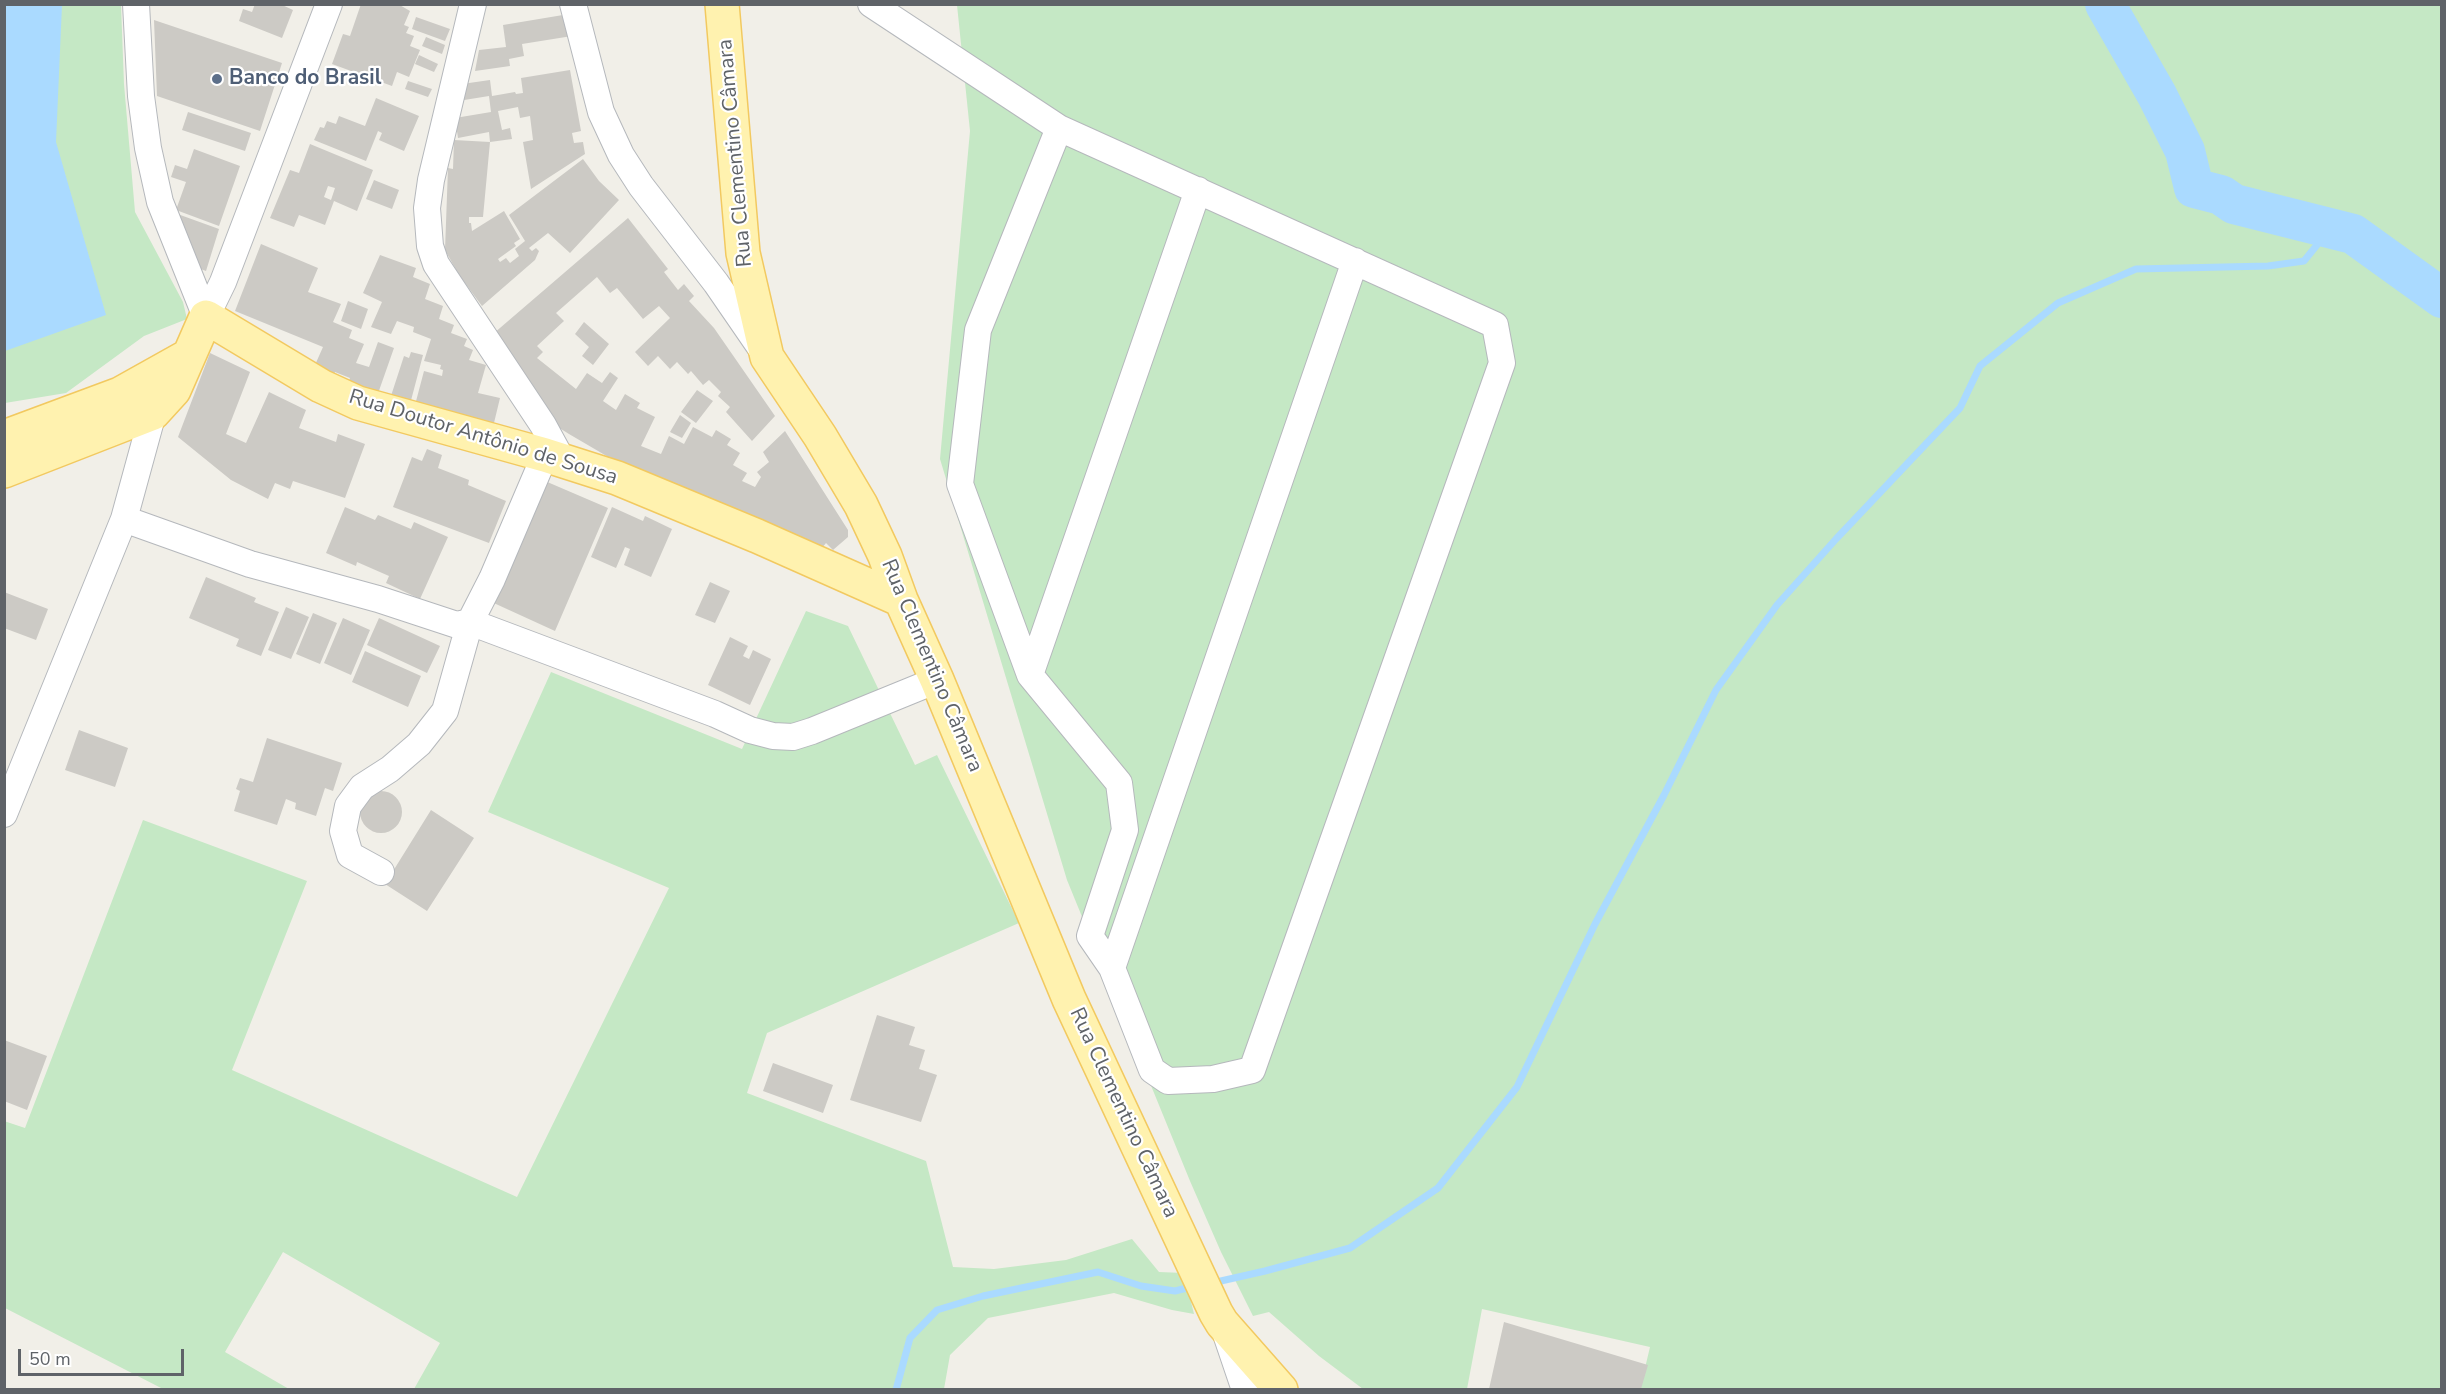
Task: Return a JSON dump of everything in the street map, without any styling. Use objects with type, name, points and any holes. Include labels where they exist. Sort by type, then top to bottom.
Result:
[{"type":"main road","name":"Rua Clementino Câmara","points":[[722,4],[742,253],[768,357],[820,436],[861,505],[885,556],[900,600],[937,680],[1069,999],[1219,1318],[1281,1389]]},
{"type":"main road","points":[[4,471],[153,413],[174,390],[206,317]]},
{"type":"main road","name":"Rua Doutor Antônio de Sousa","points":[[206,317],[321,386],[358,403],[554,457],[617,478],[757,536],[900,600]]},
{"type":"main road","points":[[4,437],[120,394],[188,356]]},
{"type":"street","points":[[136,4],[141,96],[148,148],[160,202],[206,317]]},
{"type":"street","points":[[206,317],[223,282],[329,4]]},
{"type":"street","points":[[381,872],[350,855],[343,831],[348,806],[362,787],[390,769],[419,744],[445,711],[470,622],[554,457],[543,425],[436,264],[430,246],[427,208],[430,180],[473,4]]},
{"type":"street","points":[[573,4],[601,112],[621,155],[641,186],[716,283],[768,357]]},
{"type":"street","points":[[871,4],[1059,128],[1494,325],[1502,363],[1252,1070],[1214,1079],[1168,1081],[1152,1070],[1112,968],[1090,936],[1125,830],[1119,783],[1030,675],[960,484],[978,330],[1059,128]]},
{"type":"street","points":[[1030,675],[1198,190]]},
{"type":"street","points":[[1112,968],[1354,261]]},
{"type":"street","points":[[4,814],[124,519],[153,413]]},
{"type":"street","points":[[124,519],[250,564],[378,599],[457,625],[470,622],[715,714],[750,730],[773,736],[793,737],[812,731],[937,680]]},
{"type":"street","points":[[1219,1318],[1245,1389]]},
{"type":"green space","points":[[5,5],[121,5],[124,84],[135,212],[183,302],[187,319],[144,336],[66,393],[5,403]]},
{"type":"green space","points":[[957,5],[2441,5],[2441,1389],[1640,1389],[1650,1347],[1482,1309],[1467,1389],[1363,1389],[1319,1356],[1269,1312],[1253,1316],[1221,1252],[1190,1181],[1067,880],[940,459],[970,131]]},
{"type":"green space","points":[[806,611],[848,626],[915,765],[937,755],[1019,923],[767,1033],[747,1093],[926,1161],[953,1267],[994,1269],[1066,1260],[1132,1239],[1159,1272],[1184,1273],[1194,1314],[1114,1293],[988,1318],[950,1355],[944,1389],[414,1389],[440,1343],[283,1252],[225,1352],[289,1389],[163,1389],[5,1308],[4,1121],[25,1128],[143,820],[307,881],[232,1070],[517,1197],[669,888],[488,812],[551,672],[742,749]]},
{"type":"water","points":[[5,4],[62,5],[56,142],[106,315],[5,351]]},
{"type":"building","points":[[255,4],[280,4],[293,10],[282,38],[239,21],[243,9],[252,12]]},
{"type":"building","points":[[361,4],[398,4],[410,11],[404,25],[409,27],[406,33],[414,36],[410,46],[420,50],[409,77],[397,72],[392,86],[332,64],[343,34],[350,36]]},
{"type":"building","points":[[569,14],[572,36],[522,44],[524,56],[509,59],[510,66],[475,71],[479,50],[506,47],[503,25]]},
{"type":"building","points":[[416,17],[450,29],[445,41],[412,29]]},
{"type":"building","name":"Banco do Brasil","points":[[154,20],[282,63],[260,131],[157,96]]},
{"type":"building","points":[[426,37],[445,45],[442,54],[422,46]]},
{"type":"building","points":[[419,55],[438,64],[434,72],[415,64]]},
{"type":"building","points":[[570,70],[581,131],[572,133],[574,143],[583,142],[585,154],[531,189],[523,142],[533,140],[530,116],[520,118],[518,107],[498,111],[502,130],[510,128],[512,139],[490,142],[489,132],[458,138],[455,118],[491,112],[489,96],[458,101],[462,84],[490,80],[492,96],[515,92],[516,94],[523,93],[521,78]]},
{"type":"building","points":[[408,81],[432,89],[428,97],[405,89]]},
{"type":"building","points":[[376,98],[419,116],[404,151],[379,140],[382,133],[378,131],[366,161],[314,140],[320,127],[324,128],[327,121],[336,124],[339,116],[365,126]]},
{"type":"building","points":[[188,112],[251,133],[245,151],[182,130]]},
{"type":"building","points":[[454,140],[490,142],[483,217],[469,217],[469,223],[471,223],[472,231],[504,211],[520,239],[514,243],[516,246],[498,259],[500,262],[506,258],[510,263],[519,256],[515,249],[525,241],[509,215],[583,159],[599,181],[619,200],[570,253],[548,233],[529,248],[532,251],[536,248],[539,251],[535,260],[482,306],[459,275],[445,250],[448,168],[453,169]]},
{"type":"building","points":[[310,144],[373,170],[357,211],[334,201],[325,225],[299,215],[294,227],[270,218],[290,170],[299,173]],"holes":[[[328,186],[335,188],[331,200],[324,197]]]},
{"type":"building","points":[[194,149],[240,166],[219,226],[176,210],[186,182],[171,177],[175,165],[187,169]]},
{"type":"building","points":[[374,180],[399,190],[392,209],[366,199]]},
{"type":"building","points":[[172,212],[219,229],[206,271],[198,268]]},
{"type":"building","points":[[628,218],[668,269],[664,272],[678,290],[684,284],[694,296],[689,301],[714,328],[775,416],[752,441],[726,412],[730,407],[718,396],[721,392],[709,380],[703,385],[691,371],[688,374],[677,362],[670,369],[658,356],[648,366],[635,352],[670,318],[659,306],[643,319],[617,288],[610,293],[597,277],[556,313],[564,321],[537,346],[543,352],[537,358],[576,389],[587,373],[602,383],[610,372],[618,378],[603,401],[616,410],[625,394],[640,403],[637,408],[655,417],[641,446],[661,454],[669,436],[684,444],[693,427],[712,437],[716,430],[731,439],[727,445],[740,453],[733,465],[747,473],[742,481],[755,487],[761,477],[757,472],[769,462],[763,452],[785,431],[848,530],[848,537],[833,550],[826,543],[814,558],[665,481],[610,458],[569,434],[553,424],[486,340]]},
{"type":"building","points":[[261,244],[318,268],[308,292],[341,304],[333,322],[352,330],[349,338],[364,344],[356,363],[369,367],[378,342],[394,348],[375,402],[345,391],[350,378],[335,372],[329,385],[315,365],[323,347],[235,311]]},
{"type":"building","points":[[380,255],[416,268],[413,277],[430,284],[425,299],[443,306],[439,319],[454,325],[451,333],[467,339],[464,346],[473,350],[469,360],[486,365],[478,393],[500,398],[493,427],[415,405],[424,371],[442,376],[443,370],[440,369],[441,365],[424,361],[431,339],[413,332],[414,327],[397,321],[391,334],[371,327],[382,302],[363,293]]},
{"type":"building","points":[[348,301],[368,309],[361,329],[341,321]]},
{"type":"building","points":[[584,322],[609,344],[593,365],[582,356],[589,347],[575,334]]},
{"type":"building","points":[[411,352],[423,355],[409,408],[389,402],[404,356],[409,358]]},
{"type":"building","points":[[210,353],[250,372],[226,434],[246,443],[269,392],[306,410],[299,428],[336,442],[338,434],[365,444],[345,498],[293,481],[290,489],[275,483],[268,499],[231,480],[178,437]]},
{"type":"building","points":[[697,390],[713,401],[696,423],[681,412]]},
{"type":"building","points":[[680,415],[691,423],[682,438],[670,432]]},
{"type":"building","points":[[427,449],[442,455],[438,468],[469,480],[468,485],[506,501],[489,543],[393,507],[412,457],[422,461]]},
{"type":"building","points":[[538,478],[608,508],[555,631],[485,599]]},
{"type":"building","points":[[345,507],[375,520],[378,515],[411,529],[414,522],[448,537],[420,599],[386,583],[389,576],[357,562],[356,566],[326,553]]},
{"type":"building","points":[[612,507],[643,521],[645,516],[672,529],[651,577],[624,565],[630,549],[625,547],[616,568],[591,557]]},
{"type":"building","points":[[206,577],[256,598],[254,602],[279,612],[261,656],[236,646],[239,639],[189,618]]},
{"type":"building","points":[[710,582],[730,591],[715,623],[695,615]]},
{"type":"building","points":[[4,592],[48,609],[36,640],[4,628]]},
{"type":"building","points":[[286,607],[309,617],[291,659],[268,650]]},
{"type":"building","points":[[313,613],[337,623],[320,664],[296,654]]},
{"type":"building","points":[[343,618],[370,630],[351,675],[324,663]]},
{"type":"building","points":[[379,618],[440,646],[427,673],[367,645]]},
{"type":"building","points":[[730,637],[748,646],[743,656],[749,659],[753,650],[771,659],[750,705],[708,685]]},
{"type":"building","points":[[365,651],[421,676],[408,707],[352,682]]},
{"type":"building","points":[[79,730],[128,748],[115,787],[65,770]]},
{"type":"building","points":[[267,738],[342,763],[333,791],[325,788],[316,816],[295,809],[296,803],[286,799],[277,825],[234,811],[240,791],[236,789],[240,778],[253,782]]},
{"type":"building","points":[[381,791],[396,797],[402,812],[396,827],[381,833],[366,827],[360,812],[366,797]]},
{"type":"building","points":[[431,810],[474,838],[427,911],[385,884]]},
{"type":"building","points":[[877,1015],[915,1027],[909,1045],[925,1050],[919,1069],[937,1075],[921,1122],[850,1100]]},
{"type":"building","points":[[4,1040],[47,1056],[27,1110],[4,1101]]},
{"type":"building","points":[[773,1063],[833,1085],[823,1113],[763,1091]]},
{"type":"building","points":[[1504,1322],[1648,1365],[1641,1389],[1489,1389]]},
{"type":"waterway","points":[[2105,4],[2157,95],[2185,151],[2194,188],[2221,195],[2234,204],[2353,234],[2442,298]]},
{"type":"waterway","points":[[1212,1283],[1350,1248],[1438,1188],[1517,1087],[1595,924],[1664,795],[1716,690],[1777,605],[1960,408],[1980,366],[2058,303],[2136,269],[2268,266],[2304,261],[2321,240],[2337,230]]},
{"type":"waterway","points":[[896,1390],[910,1338],[937,1310],[983,1296],[1098,1272],[1141,1286],[1175,1291],[1187,1288]]},
{"type":"place","name":"Banco do Brasil","points":[[217,79]]}]
